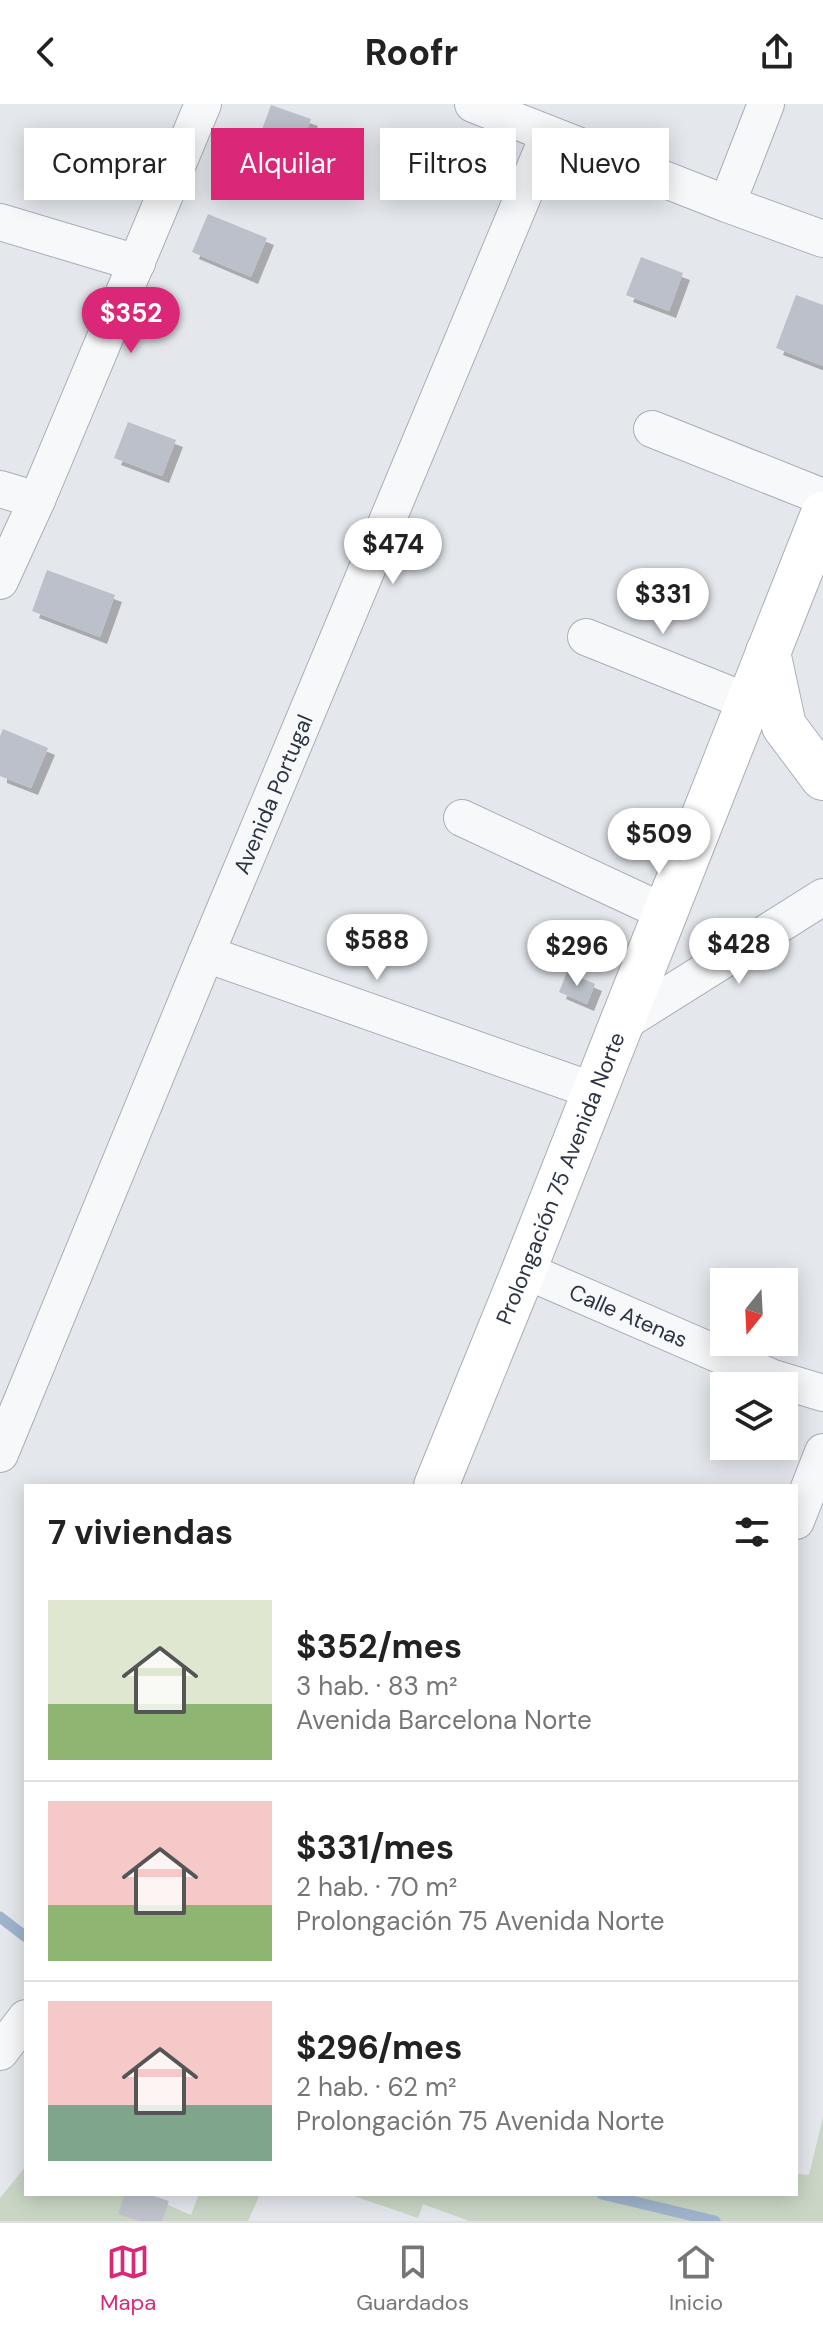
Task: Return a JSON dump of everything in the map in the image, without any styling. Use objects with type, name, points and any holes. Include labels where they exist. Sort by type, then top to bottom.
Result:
[{"type":"main road","name":"Prolongación 75 Avenida Norte","points":[[437,1484],[623,1023],[823,514]]},
{"type":"main road","points":[[768,652],[784,726],[823,778]]},
{"type":"street","points":[[0,581],[203,104]]},
{"type":"street","points":[[473,104],[534,128]]},
{"type":"street","points":[[727,204],[766,104]]},
{"type":"street","name":"Avenida Portugal","points":[[0,1454],[532,175]]},
{"type":"street","points":[[669,181],[823,239]]},
{"type":"street","points":[[0,222],[137,263]]},
{"type":"street","points":[[652,429],[823,497]]},
{"type":"street","points":[[0,489],[37,500]]},
{"type":"street","points":[[586,637],[748,702]]},
{"type":"street","points":[[462,818],[666,913]]},
{"type":"street","points":[[623,1023],[823,897]]},
{"type":"street","points":[[206,954],[594,1091]]},
{"type":"street","name":"Calle Atenas","points":[[524,1270],[773,1378],[823,1393]]},
{"type":"street","points":[[798,1516],[823,1452]]},
{"type":"street","points":[[0,2052],[24,2021]]},
{"type":"green space","points":[[823,2117],[823,2221],[469,2221],[423,2204],[418,2218],[354,2196],[798,2196],[798,2174],[809,2175]]},
{"type":"green space","points":[[24,2168],[24,2196],[148,2196],[191,2215],[198,2196],[259,2196],[248,2221],[0,2221],[0,2198]]},
{"type":"building","points":[[271,105],[311,119],[308,128],[263,128]]},
{"type":"building","points":[[208,214],[267,238],[251,277],[192,252]]},
{"type":"building","points":[[641,257],[683,273],[669,311],[626,295]]},
{"type":"building","points":[[796,295],[823,305],[823,366],[776,348]]},
{"type":"building","points":[[128,422],[176,440],[162,476],[114,458]]},
{"type":"building","points":[[47,570],[115,595],[100,637],[32,611]]},
{"type":"building","points":[[3,729],[48,748],[31,788],[0,776],[0,736]]},
{"type":"building","points":[[567,972],[595,984],[587,1004],[559,992]]},
{"type":"waterway","points":[[0,1917],[24,1935]]},
{"type":"waterway","points":[[610,2196],[715,2221]]},
{"type":"tunnel","points":[[139,2221],[147,2196]]}]
